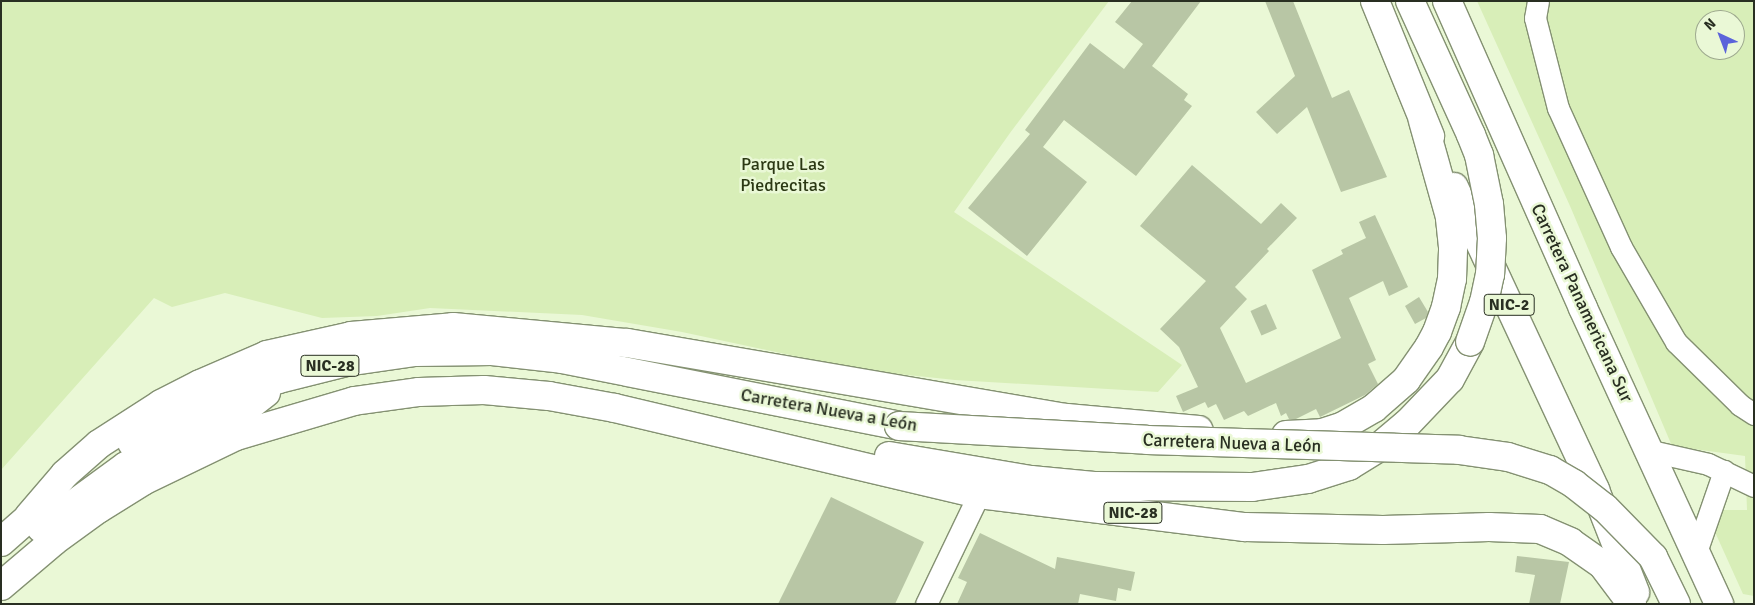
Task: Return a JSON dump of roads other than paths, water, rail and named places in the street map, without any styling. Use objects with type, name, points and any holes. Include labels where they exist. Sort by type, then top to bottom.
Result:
[{"type":"highway","name":"NIC-2","points":[[1375,1],[1423,121],[1595,490],[1640,604]]},
{"type":"highway","points":[[615,408],[1030,480],[1094,486],[1252,487],[1278,485],[1308,479],[1348,466],[1378,448],[1407,424],[1450,379],[1464,356],[1484,302],[1490,274],[1492,238],[1489,204],[1482,171],[1471,135],[1410,1]]},
{"type":"highway","name":"Carretera Panamericana Sur","points":[[1447,1],[1583,308],[1651,451],[1719,604]]},
{"type":"highway","points":[[29,516],[65,474],[99,444],[161,404],[200,384],[267,355],[351,336],[453,327],[627,343],[1067,418],[1296,436],[1322,433],[1343,426],[1374,408],[1406,380],[1429,347],[1446,307],[1452,263],[1450,217],[1423,121]]},
{"type":"highway","name":"Carretera Nueva a León","points":[[1,542],[29,516],[74,480],[118,451],[171,421],[220,400],[279,379],[346,362],[405,354],[492,352],[562,359],[899,426],[1147,440],[1459,450],[1508,456],[1550,470],[1574,484],[1605,508],[1653,557],[1676,604]]},
{"type":"highway","points":[[1,566],[43,527],[126,466],[163,446],[240,413],[258,401],[279,379]]},
{"type":"highway","name":"NIC-28","points":[[1,586],[54,541],[98,509],[143,481],[236,436],[271,424],[354,402],[419,392],[484,390],[549,396],[615,408],[979,494],[1246,527],[1383,530],[1489,526],[1540,529],[1570,542],[1602,564],[1632,604]]},
{"type":"street","points":[[1538,1],[1535,18],[1558,108],[1621,247],[1676,342],[1740,405],[1754,414]]},
{"type":"street","points":[[1651,451],[1708,464],[1750,484]]},
{"type":"street","points":[[1696,552],[1724,471]]},
{"type":"street","points":[[926,604],[979,494]]},
{"type":"park label","name":"Parque Las Piedrecitas","points":[[783,175]]}]
